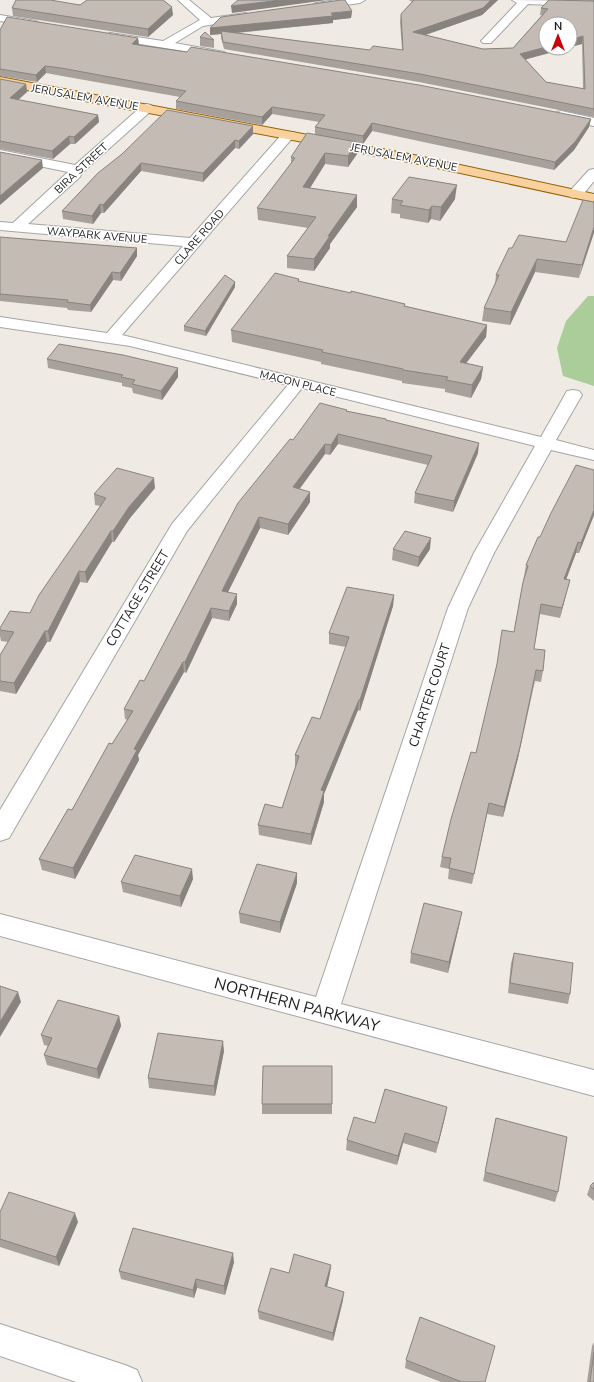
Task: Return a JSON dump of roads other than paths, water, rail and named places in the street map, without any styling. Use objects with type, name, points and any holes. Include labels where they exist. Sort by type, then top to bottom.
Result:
[{"type":"main road","name":"JERUSALEM AVENUE","points":[[0,81],[289,134],[441,164],[594,198]]},
{"type":"street","points":[[183,0],[208,21]]},
{"type":"street","points":[[307,7],[360,0]]},
{"type":"street","points":[[487,41],[521,0],[594,4]]},
{"type":"street","points":[[165,45],[194,26],[208,21],[254,15]]},
{"type":"street","points":[[0,18],[47,26]]},
{"type":"street","points":[[102,35],[234,57]]},
{"type":"street","name":"BIRA STREET","points":[[16,228],[147,108]]},
{"type":"street","points":[[552,113],[594,122]]},
{"type":"street","name":"CLARE ROAD","points":[[110,339],[289,134]]},
{"type":"street","points":[[0,154],[78,170]]},
{"type":"street","points":[[575,194],[594,173]]},
{"type":"street","name":"WAYPARK AVENUE","points":[[0,226],[194,243]]},
{"type":"street","name":"MACON PLACE","points":[[0,322],[130,341],[594,455]]},
{"type":"street","name":"COTTAGE STREET","points":[[0,831],[179,528],[298,383]]},
{"type":"street","name":"CHARTER COURT","points":[[325,1011],[458,608],[484,552],[573,395]]},
{"type":"street","name":"NORTHERN PARKWAY","points":[[0,925],[594,1083]]},
{"type":"street","points":[[0,1340],[125,1382]]}]
